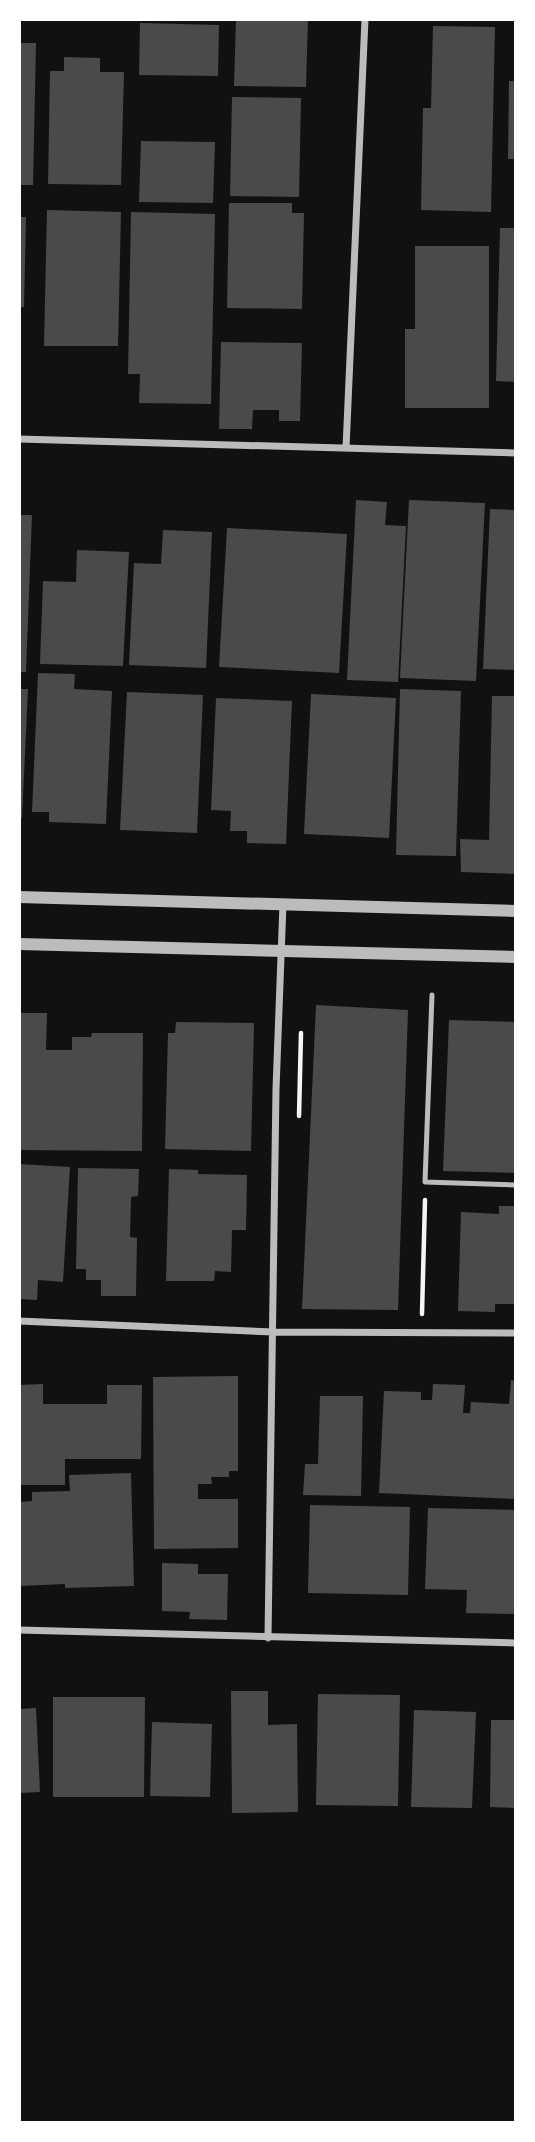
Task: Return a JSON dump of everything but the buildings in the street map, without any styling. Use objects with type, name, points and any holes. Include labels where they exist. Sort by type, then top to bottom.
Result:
[{"type":"street","points":[[346,448],[365,19]]},
{"type":"street","points":[[19,439],[516,453]]},
{"type":"street","points":[[19,897],[516,911]]},
{"type":"street","points":[[268,1638],[276,1089],[283,904]]},
{"type":"street","points":[[19,944],[516,957]]},
{"type":"street","points":[[19,1321],[273,1332],[516,1333]]},
{"type":"street","points":[[19,1630],[516,1643]]},
{"type":"lane","points":[[432,995],[425,1182],[516,1185]]},
{"type":"path","points":[[419,1332],[422,1317],[425,1182]]}]
